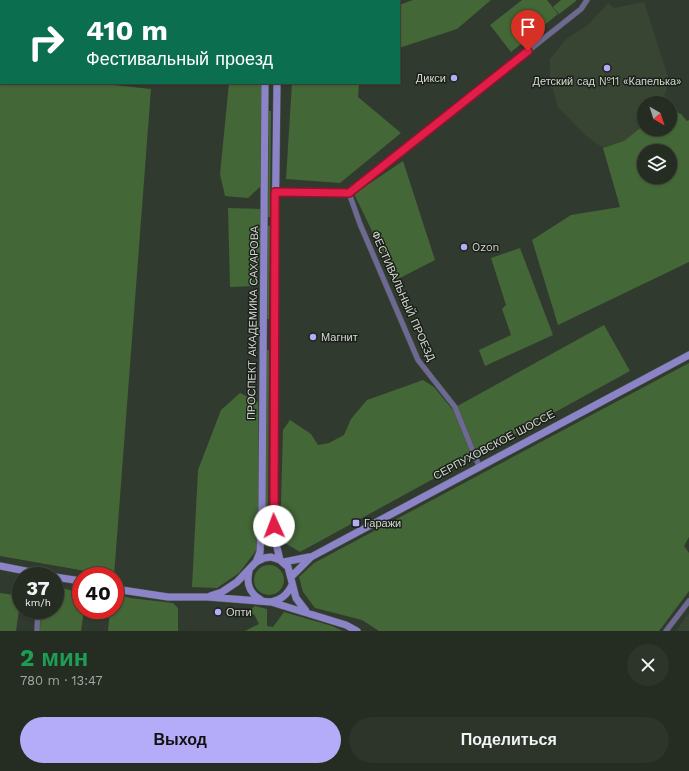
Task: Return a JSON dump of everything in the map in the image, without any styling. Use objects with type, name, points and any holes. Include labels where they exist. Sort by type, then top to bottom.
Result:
[{"type":"street","points":[[275,192],[349,193],[482,90],[581,9],[587,0]]},
{"type":"street","name":"ПРОСПЕКТ АКАДЕМИКА САХАРОВА","points":[[256,562],[260,552],[262,512],[262,323],[265,222],[265,84]]},
{"type":"street","name":"ПРОСПЕКТ АКАДЕМИКА САХАРОВА","points":[[277,84],[274,324],[274,512],[275,539],[282,561]]},
{"type":"street","points":[[265,105],[277,105]]},
{"type":"street","name":"ФЕСТИВАЛЬНЫЙ ПРОЕЗД","points":[[349,193],[360,224],[418,360],[455,407],[479,466]]},
{"type":"street","points":[[265,222],[275,221]]},
{"type":"street","points":[[262,323],[274,324]]},
{"type":"street","name":"СЕРПУХОВСКОЕ ШОССЕ","points":[[311,557],[689,355]]},
{"type":"street","points":[[262,512],[274,512]]},
{"type":"street","points":[[208,597],[232,585],[249,571],[256,562],[264,558],[271,557],[282,561],[288,567],[292,576],[292,584],[296,598],[306,611]]},
{"type":"street","points":[[282,561],[311,557]]},
{"type":"street","points":[[292,576],[311,557]]},
{"type":"street","points":[[0,566],[12,569]]},
{"type":"street","points":[[249,571],[247,579],[248,586],[254,596],[263,601]]},
{"type":"street","points":[[271,602],[280,599],[288,593],[292,584]]},
{"type":"street","points":[[124,590],[168,597],[208,597],[271,602],[306,611],[346,625],[357,631]]},
{"type":"street","points":[[666,631],[689,600]]},
{"type":"street","points":[[37,631],[38,619]]},
{"type":"shaded area","name":"Детский сад №11 «Капелька»","points":[[644,2],[669,80],[664,96],[637,96],[637,131],[624,141],[603,148],[585,135],[558,107],[550,78],[550,59],[566,39],[588,25],[608,3],[614,8]]},
{"type":"shaded area","points":[[689,613],[689,631],[676,631]]},
{"type":"green space","points":[[413,0],[491,0],[457,29],[400,48],[400,5]]},
{"type":"green space","points":[[522,0],[547,0],[558,14],[511,52],[490,25]]},
{"type":"green space","points":[[561,0],[576,1],[559,14],[553,7]]},
{"type":"green space","points":[[0,84],[104,84],[151,89],[115,567],[72,567],[72,569],[0,556]]},
{"type":"green space","points":[[229,84],[262,84],[261,186],[248,198],[225,196],[220,174]]},
{"type":"green space","points":[[292,84],[359,84],[358,97],[401,133],[340,183],[286,179]]},
{"type":"green space","points":[[269,111],[271,111],[270,217],[268,217]]},
{"type":"green space","points":[[677,112],[681,114],[687,121],[689,120],[689,262],[558,325],[532,240],[571,215],[620,207],[603,148],[624,141],[637,131],[637,136],[677,136]]},
{"type":"green space","points":[[403,161],[435,260],[396,280],[354,194]]},
{"type":"green space","points":[[228,208],[266,209],[255,286],[230,287]]},
{"type":"green space","points":[[268,226],[270,226],[269,319],[267,319]]},
{"type":"green space","points":[[520,248],[553,335],[485,366],[479,350],[511,335],[502,309],[506,305],[491,258]]},
{"type":"green space","points":[[604,325],[630,371],[300,552],[280,540],[283,430],[290,420],[311,434],[318,445],[329,443],[344,435],[351,419],[367,400],[423,380],[434,387],[452,409]]},
{"type":"green space","points":[[266,350],[269,350],[268,507],[265,507]]},
{"type":"green space","points":[[689,363],[689,537],[684,546],[689,553],[689,591],[659,631],[379,631],[362,620],[315,608],[303,592],[299,577],[314,563]]},
{"type":"green space","points":[[240,393],[258,402],[260,518],[258,548],[239,573],[217,588],[192,587],[198,470],[221,410]]},
{"type":"green space","points":[[269,565],[280,569],[284,580],[280,591],[269,595],[258,591],[254,580],[258,569]]},
{"type":"green space","points":[[64,588],[72,591],[72,619],[83,619],[81,631],[40,631],[41,619],[64,619]]},
{"type":"green space","points":[[0,593],[12,595],[12,619],[18,619],[16,631],[0,631]]},
{"type":"green space","points":[[124,596],[173,603],[178,608],[178,631],[108,631],[109,619],[124,619]]},
{"type":"green space","points":[[255,606],[267,609],[267,626],[273,627],[284,612],[332,626],[343,631],[245,631],[259,624],[254,614],[251,615],[250,610]]},
{"type":"place","name":"Детский сад №11 «Капелька»","points":[[607,68]]},
{"type":"place","name":"Дикси","points":[[454,78]]},
{"type":"place","name":"Ozon","points":[[464,247]]},
{"type":"place","name":"Магнит","points":[[313,337]]},
{"type":"place","name":"Гаражи","points":[[356,523]]},
{"type":"place","name":"Опти","points":[[218,612]]},
{"type":"route","points":[[274,526],[275,192],[349,193],[482,90],[528,51]]}]
